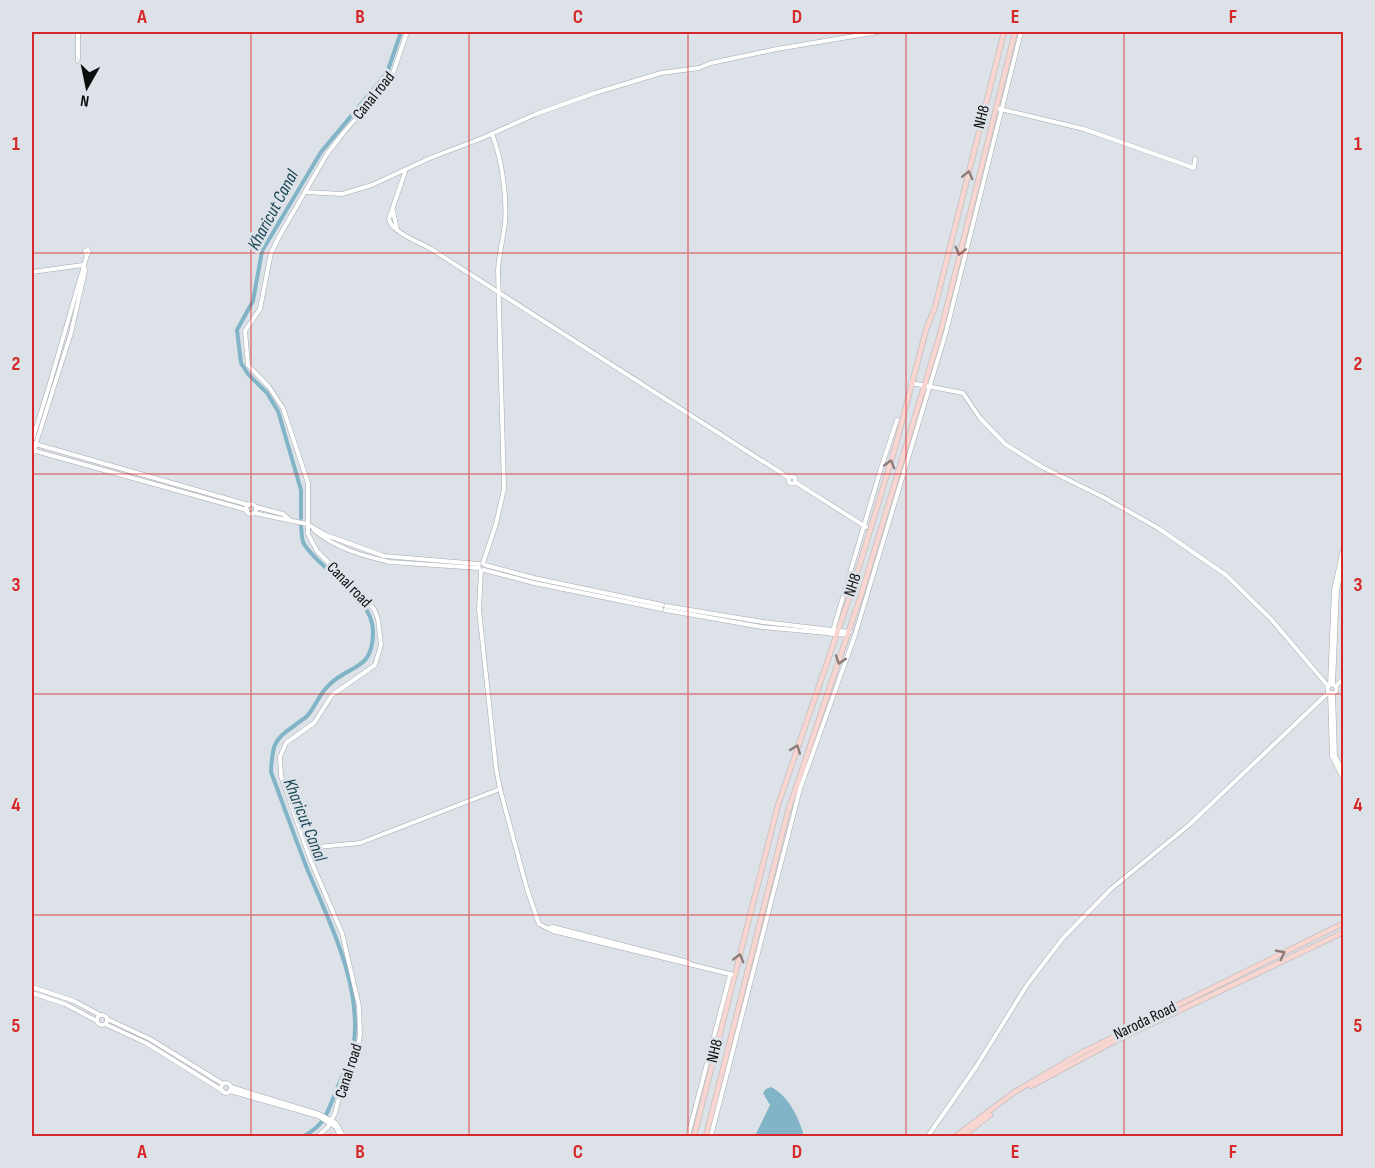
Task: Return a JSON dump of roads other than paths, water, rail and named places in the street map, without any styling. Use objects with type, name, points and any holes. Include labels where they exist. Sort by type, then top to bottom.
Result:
[{"type":"main road","name":"NH8","points":[[694,1137],[732,975],[781,785],[835,632],[926,330],[935,307],[1004,32]]},
{"type":"main road","name":"NH8","points":[[706,1137],[788,812],[849,633],[928,386],[999,108],[1015,32]]},
{"type":"main road","name":"Naroda Road","points":[[956,1137],[1014,1094],[1083,1052],[1344,923]]},
{"type":"main road","name":"Naroda Road","points":[[963,1137],[1014,1094],[1107,1046],[1344,932]]},
{"type":"street","points":[[78,32],[78,62]]},
{"type":"street","name":"Canal road","points":[[318,1137],[331,1122],[357,1052],[360,1035],[359,1006],[342,933],[307,848],[279,765],[282,749],[292,737],[314,723],[337,690],[366,674],[375,665],[381,645],[378,619],[374,609],[316,551],[308,534],[308,483],[283,408],[269,387],[248,365],[245,332],[260,309],[271,253],[333,146],[391,79],[407,32]]},
{"type":"street","points":[[305,192],[342,194],[372,185],[430,158],[560,105],[661,73],[699,68],[711,63],[777,49],[878,32]]},
{"type":"street","points":[[1021,32],[999,108],[1084,129],[1194,168],[1195,159]]},
{"type":"street","points":[[492,134],[498,149],[505,203],[505,224],[499,250],[498,270],[504,489],[496,524],[482,567],[479,610],[500,789],[526,889],[539,924],[615,942],[732,975],[688,1137]]},
{"type":"street","points":[[405,171],[393,210],[397,230],[431,249],[611,363],[789,478],[790,483],[795,482],[868,528],[881,468],[897,420]]},
{"type":"street","points":[[32,456],[33,443],[87,255]]},
{"type":"street","points":[[32,272],[84,264]]},
{"type":"street","points":[[911,383],[963,393],[980,418],[1005,444],[1042,467],[1105,498],[1158,528],[1226,575],[1271,619],[1336,690],[1192,822],[1111,889],[1064,938],[1027,985],[976,1067],[928,1137]]},
{"type":"street","points":[[711,1137],[800,789],[855,635],[928,386]]},
{"type":"street","points":[[33,443],[249,505],[253,504],[256,507],[283,514],[290,520]]},
{"type":"street","points":[[32,450],[247,510],[250,513],[307,524],[326,535],[384,556],[482,567],[534,583],[763,625],[849,633]]},
{"type":"street","points":[[247,510],[249,505]]},
{"type":"street","points":[[254,513],[256,507]]},
{"type":"street","points":[[1332,685],[1334,590],[1344,545]]},
{"type":"street","points":[[1344,558],[1337,590],[1331,693],[1332,756],[1344,780]]},
{"type":"street","points":[[1332,685],[1344,678]]},
{"type":"street","points":[[1331,693],[1335,756],[1344,773]]},
{"type":"street","points":[[307,848],[360,843],[500,789]]},
{"type":"street","points":[[485,796],[502,796]]},
{"type":"street","points":[[32,987],[74,1001],[105,1016],[106,1022]]},
{"type":"street","points":[[32,993],[65,1004],[100,1024],[106,1022],[150,1039],[223,1084],[228,1083],[230,1089]]},
{"type":"street","points":[[97,1021],[100,1015]]},
{"type":"street","points":[[106,1022],[146,1042],[222,1091],[226,1093],[230,1089]]},
{"type":"street","points":[[222,1091],[223,1084]]},
{"type":"street","points":[[230,1089],[319,1115],[339,1126],[342,1137]]},
{"type":"water","points":[[771,1087],[783,1096],[792,1108],[804,1136],[755,1136],[770,1105],[763,1093]]},
{"type":"waterway","name":"Kharicut Canal","points":[[301,518],[301,490],[278,411],[267,393],[248,374],[241,363],[237,330],[253,301],[262,251],[321,152],[387,73],[401,32]]},
{"type":"waterway","name":"Kharicut Canal","points":[[301,526],[304,544],[312,555],[365,607],[371,619],[373,632],[372,645],[365,660],[326,688],[307,716],[278,740],[272,757],[271,772],[303,859],[342,954],[353,998],[355,1020],[351,1054],[328,1111],[322,1121],[304,1136]]}]
